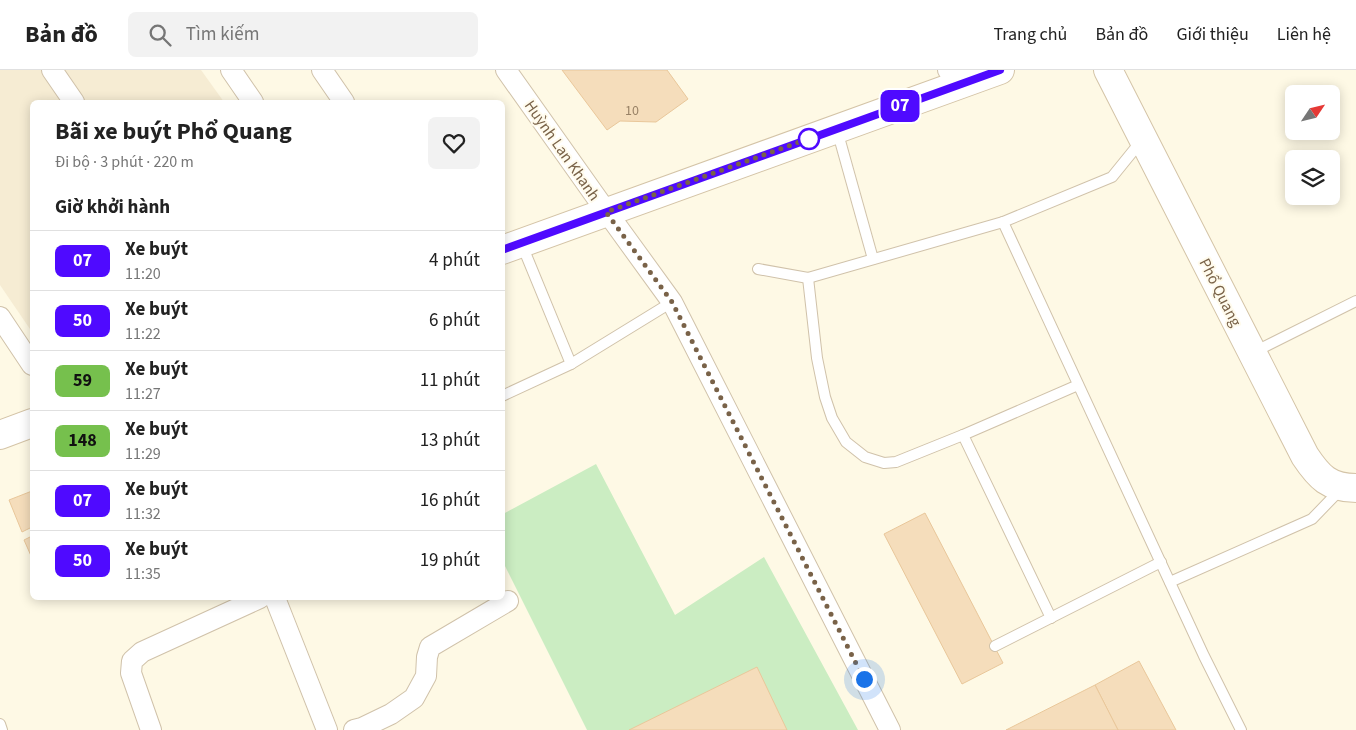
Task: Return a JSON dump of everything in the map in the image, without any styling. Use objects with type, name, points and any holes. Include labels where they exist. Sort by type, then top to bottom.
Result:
[{"type":"main road","points":[[512,246],[837,128],[953,78],[1000,70]]},
{"type":"main road","name":"Phổ Quang","points":[[1108,70],[1305,456],[1311,466],[1330,484],[1352,488]]},
{"type":"main road","points":[[0,435],[30,424]]},
{"type":"street","points":[[52,70],[73,100]]},
{"type":"street","points":[[231,70],[251,100]]},
{"type":"street","points":[[322,70],[338,100]]},
{"type":"street","name":"Huỳnh Lan Khanh","points":[[506,70],[672,302],[890,730]]},
{"type":"street","points":[[0,317],[30,362]]},
{"type":"street","points":[[151,730],[131,673],[132,660],[142,652],[256,600]]},
{"type":"street","points":[[276,600],[327,730]]},
{"type":"street","points":[[354,730],[391,714],[414,698],[426,676],[430,646],[508,601]]},
{"type":"lane","points":[[837,128],[873,259]]},
{"type":"lane","points":[[758,269],[808,278],[1003,222],[1112,177],[1143,139]]},
{"type":"lane","points":[[1003,222],[1204,656],[1241,730]]},
{"type":"lane","points":[[512,246],[571,364]]},
{"type":"lane","points":[[808,278],[817,358],[825,397],[832,418],[846,442],[865,457],[884,463],[896,462],[1078,385]]},
{"type":"lane","points":[[1252,353],[1356,301]]},
{"type":"lane","points":[[505,395],[571,364],[672,302]]},
{"type":"lane","points":[[963,434],[1051,618]]},
{"type":"lane","points":[[1170,582],[1312,519],[1352,488]]},
{"type":"lane","points":[[995,646],[1161,562]]},
{"type":"lane","points":[[0,724],[2,730]]},
{"type":"shaded area","points":[[0,70],[201,70],[223,100],[30,100],[30,329],[0,285]]},
{"type":"green space","points":[[596,464],[675,615],[764,557],[858,730],[587,730],[505,566],[505,513]]},
{"type":"building","points":[[562,70],[667,70],[688,99],[656,122],[620,121],[607,130]]},
{"type":"building","points":[[30,492],[30,528],[22,532],[9,500]]},
{"type":"building","points":[[925,513],[1003,663],[962,684],[884,534]]},
{"type":"building","points":[[30,537],[30,554],[24,540]]},
{"type":"building","points":[[1139,661],[1176,730],[1118,730],[1095,685]]},
{"type":"building","points":[[757,667],[787,730],[629,730]]},
{"type":"building","points":[[1095,685],[1118,730],[1006,730]]},
{"type":"bus line","name":"07","points":[[505,249],[1000,70]]},
{"type":"route","points":[[809,139],[816,136],[606,212],[672,302],[864,679]]}]
